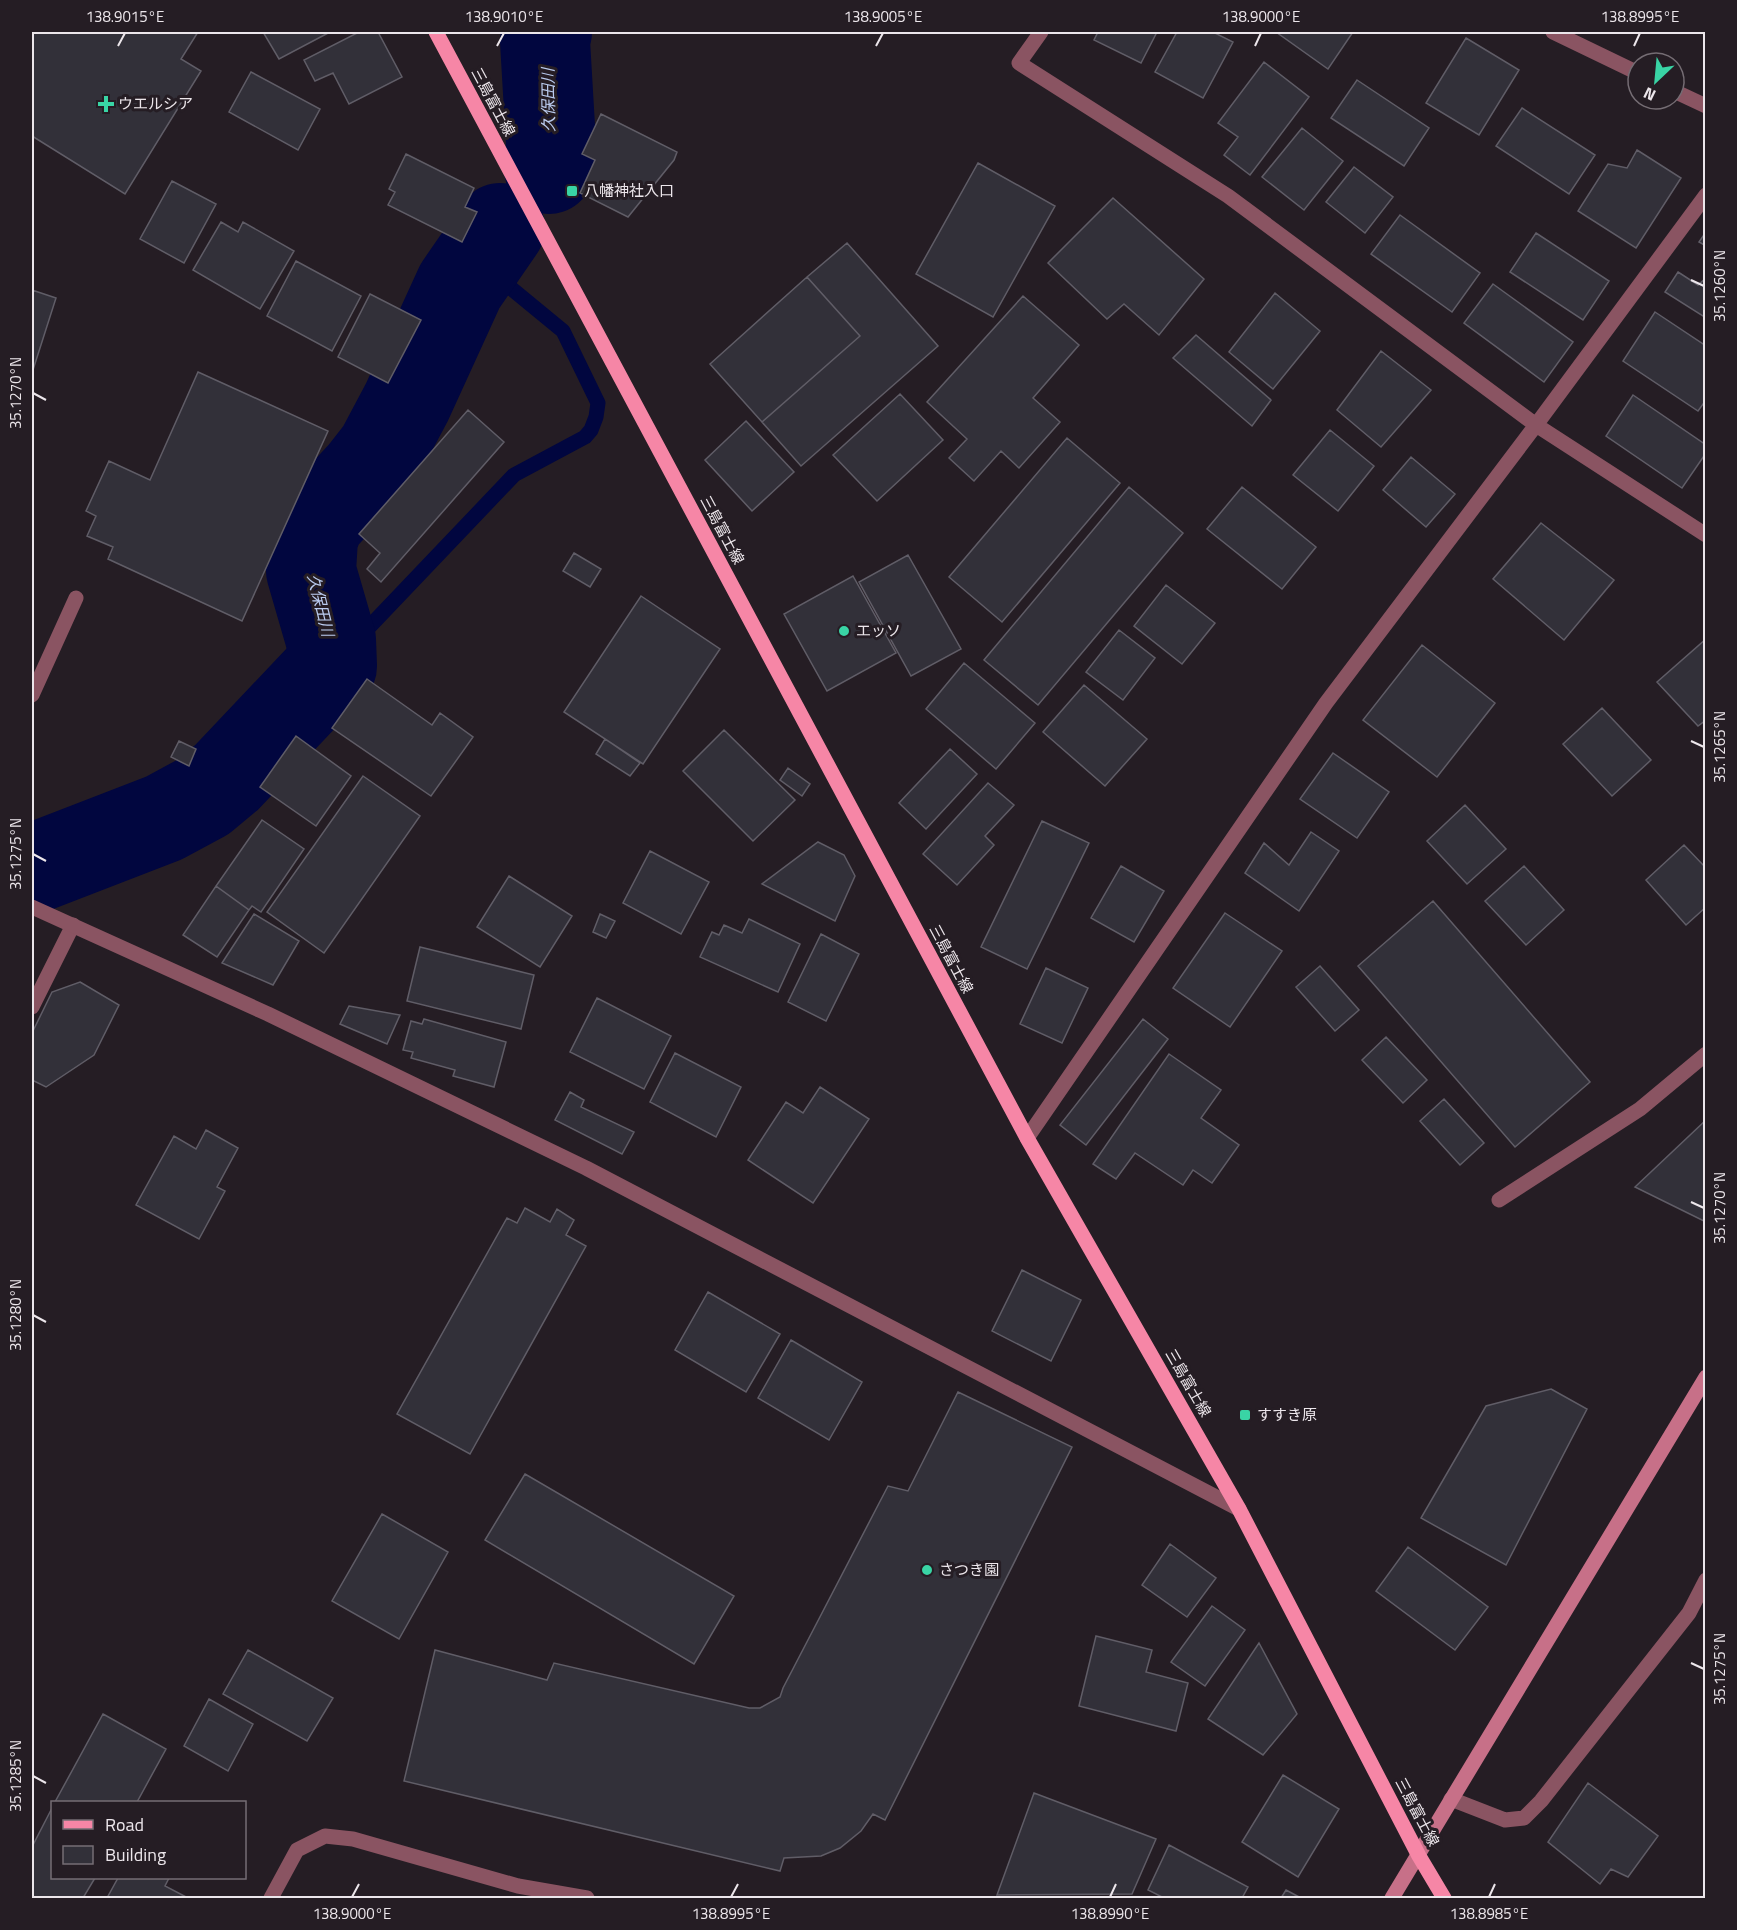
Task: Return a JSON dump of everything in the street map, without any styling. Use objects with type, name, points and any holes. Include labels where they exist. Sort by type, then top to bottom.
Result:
[{"type":"main road","name":"三島富士線","points":[[436,32],[1027,1138],[1239,1509],[1419,1856],[1444,1899]]},
{"type":"street","points":[[1041,32],[1019,63],[1228,196],[1536,425],[1706,535]]},
{"type":"street","points":[[1553,32],[1626,67]]},
{"type":"street","points":[[1686,97],[1706,106]]},
{"type":"street","points":[[1027,1138],[1326,703],[1706,195]]},
{"type":"street","points":[[32,695],[76,598]]},
{"type":"street","points":[[32,907],[268,1014],[586,1168],[1239,1509]]},
{"type":"street","points":[[32,1007],[73,925]]},
{"type":"street","points":[[1499,1200],[1640,1109],[1706,1053]]},
{"type":"street","points":[[1392,1899],[1706,1377]]},
{"type":"street","points":[[1451,1799],[1505,1820],[1524,1818],[1541,1801],[1689,1613],[1706,1580]]},
{"type":"street","points":[[271,1899],[297,1850],[325,1836],[353,1839],[518,1886],[587,1899]]},
{"type":"building","name":"ウエルシア","points":[[32,32],[198,32],[181,59],[201,71],[125,194],[32,136]]},
{"type":"building","points":[[263,32],[330,32],[279,59]]},
{"type":"building","points":[[359,32],[378,32],[402,77],[349,104],[333,73],[315,81],[304,60]]},
{"type":"building","points":[[1098,32],[1157,32],[1141,63],[1094,40]]},
{"type":"building","points":[[1177,32],[1213,32],[1233,42],[1203,98],[1155,72]]},
{"type":"building","points":[[1276,32],[1353,32],[1328,69]]},
{"type":"building","points":[[1466,38],[1519,70],[1479,135],[1426,103]]},
{"type":"building","points":[[1264,62],[1309,97],[1250,175],[1224,155],[1238,137],[1218,123]]},
{"type":"building","points":[[251,72],[320,109],[298,150],[229,112]]},
{"type":"building","points":[[1357,80],[1429,128],[1404,166],[1331,118]]},
{"type":"building","points":[[1522,108],[1595,155],[1569,194],[1496,146]]},
{"type":"building","points":[[601,114],[677,152],[674,160],[628,217],[580,193],[595,160],[582,154]]},
{"type":"building","points":[[1302,128],[1343,161],[1304,210],[1262,177]]},
{"type":"building","points":[[1637,150],[1681,178],[1636,248],[1578,211],[1608,164],[1627,168]]},
{"type":"building","points":[[406,154],[474,188],[465,207],[477,212],[462,242],[388,205],[395,192],[389,189]]},
{"type":"building","points":[[978,163],[1055,206],[993,317],[916,274]]},
{"type":"building","points":[[1354,167],[1393,197],[1365,233],[1326,202]]},
{"type":"building","points":[[172,181],[216,204],[184,263],[140,239]]},
{"type":"building","points":[[1113,198],[1204,279],[1159,335],[1124,304],[1107,319],[1048,263]]},
{"type":"building","points":[[1400,215],[1480,273],[1452,312],[1371,254]]},
{"type":"building","points":[[221,222],[238,232],[243,222],[294,251],[260,309],[193,270]]},
{"type":"building","points":[[1706,232],[1706,246],[1699,242]]},
{"type":"building","points":[[1536,233],[1609,281],[1583,320],[1510,272]]},
{"type":"building","points":[[847,243],[938,346],[801,466],[762,422],[860,336],[807,277]]},
{"type":"building","points":[[296,261],[361,296],[332,351],[267,316]]},
{"type":"building","points":[[1678,272],[1698,285],[1706,278],[1706,318],[1665,292]]},
{"type":"building","points":[[807,277],[860,336],[762,422],[710,364]]},
{"type":"building","points":[[1493,284],[1573,342],[1544,382],[1464,323]]},
{"type":"building","points":[[32,290],[56,298],[32,373]]},
{"type":"building","points":[[1275,293],[1320,331],[1273,389],[1229,352]]},
{"type":"building","points":[[370,294],[421,320],[388,383],[338,357]]},
{"type":"building","points":[[1023,296],[1079,345],[1033,398],[1060,422],[1019,468],[1001,451],[974,481],[949,458],[967,439],[927,402]]},
{"type":"building","points":[[1655,312],[1706,346],[1706,400],[1698,411],[1623,361]]},
{"type":"building","points":[[1196,335],[1271,400],[1252,426],[1173,358]]},
{"type":"building","points":[[1381,351],[1431,390],[1381,447],[1337,410]]},
{"type":"building","points":[[198,372],[328,431],[242,621],[108,559],[113,547],[87,536],[96,516],[86,511],[109,461],[150,480]]},
{"type":"building","points":[[900,394],[943,440],[877,501],[833,455]]},
{"type":"building","points":[[1633,395],[1706,445],[1706,453],[1682,488],[1606,436]]},
{"type":"building","points":[[468,410],[504,442],[381,582],[367,569],[380,553],[359,534]]},
{"type":"building","points":[[746,421],[794,472],[752,511],[705,460]]},
{"type":"building","points":[[1330,430],[1374,466],[1338,511],[1293,475]]},
{"type":"building","points":[[1067,438],[1120,483],[1002,622],[949,577]]},
{"type":"building","points":[[1411,457],[1455,494],[1426,527],[1383,490]]},
{"type":"building","points":[[1129,487],[1183,533],[1038,705],[984,660]]},
{"type":"building","points":[[1242,487],[1316,547],[1282,589],[1207,529]]},
{"type":"building","points":[[1541,523],[1614,580],[1564,640],[1493,579]]},
{"type":"building","points":[[574,553],[601,569],[590,587],[563,571]]},
{"type":"building","points":[[908,555],[961,649],[911,676],[859,582]]},
{"type":"building","points":[[853,576],[896,653],[827,691],[784,614]]},
{"type":"building","points":[[1166,585],[1215,623],[1182,664],[1134,626]]},
{"type":"building","points":[[641,596],[720,649],[643,764],[564,712]]},
{"type":"building","points":[[1119,630],[1155,658],[1123,700],[1086,672]]},
{"type":"building","points":[[1706,639],[1706,720],[1698,726],[1657,682]]},
{"type":"building","points":[[1422,645],[1495,703],[1437,777],[1363,720]]},
{"type":"building","points":[[964,663],[1035,723],[996,769],[926,709]]},
{"type":"building","points":[[367,679],[432,725],[440,713],[473,737],[431,796],[332,728]]},
{"type":"building","points":[[1084,685],[1147,739],[1105,786],[1043,732]]},
{"type":"building","points":[[1602,708],[1651,760],[1612,796],[1563,744]]},
{"type":"building","points":[[724,730],[795,800],[753,841],[683,771]]},
{"type":"building","points":[[296,736],[351,776],[316,826],[260,787]]},
{"type":"building","points":[[605,739],[640,763],[630,776],[596,754]]},
{"type":"building","points":[[179,741],[196,749],[189,766],[171,757]]},
{"type":"building","points":[[950,749],[977,774],[926,829],[899,803]]},
{"type":"building","points":[[1333,753],[1389,792],[1357,838],[1300,799]]},
{"type":"building","points":[[788,768],[810,784],[802,796],[780,780]]},
{"type":"building","points":[[363,776],[420,816],[324,953],[267,912]]},
{"type":"building","points":[[988,783],[1014,805],[985,836],[994,845],[957,885],[923,854]]},
{"type":"building","points":[[1465,805],[1506,849],[1467,884],[1427,841]]},
{"type":"building","points":[[262,820],[304,849],[261,912],[252,906],[249,910],[216,886]]},
{"type":"building","points":[[1042,821],[1089,843],[1027,969],[981,947]]},
{"type":"building","points":[[1311,832],[1339,851],[1299,911],[1245,873],[1264,843],[1289,865]]},
{"type":"building","points":[[818,842],[844,855],[855,876],[835,921],[762,884]]},
{"type":"building","points":[[1684,845],[1706,868],[1706,907],[1686,925],[1646,880]]},
{"type":"building","points":[[650,851],[709,882],[681,934],[623,903]]},
{"type":"building","points":[[1121,866],[1164,891],[1134,942],[1091,918]]},
{"type":"building","points":[[1524,866],[1564,910],[1526,945],[1485,901]]},
{"type":"building","points":[[509,876],[572,916],[540,967],[477,927]]},
{"type":"building","points":[[216,886],[249,910],[217,957],[183,935]]},
{"type":"building","points":[[1433,901],[1590,1082],[1515,1147],[1358,966]]},
{"type":"building","points":[[1225,913],[1282,951],[1230,1027],[1173,988]]},
{"type":"building","points":[[254,914],[299,941],[273,985],[222,963]]},
{"type":"building","points":[[600,914],[615,921],[606,938],[593,932]]},
{"type":"building","points":[[749,919],[800,944],[778,992],[700,957],[712,932],[719,935],[724,925],[742,933]]},
{"type":"building","points":[[821,934],[859,954],[826,1021],[788,1002]]},
{"type":"building","points":[[420,947],[534,975],[521,1029],[407,1001]]},
{"type":"building","points":[[1320,966],[1359,1010],[1335,1031],[1296,987]]},
{"type":"building","points":[[1046,968],[1088,988],[1062,1043],[1020,1024]]},
{"type":"building","points":[[80,982],[119,1005],[94,1055],[46,1087],[32,1080],[32,1033],[52,992]]},
{"type":"building","points":[[597,998],[671,1036],[644,1089],[570,1052]]},
{"type":"building","points":[[349,1006],[400,1015],[387,1044],[340,1024]]},
{"type":"building","points":[[424,1019],[506,1042],[494,1087],[453,1076],[455,1070],[411,1058],[413,1052],[403,1050],[411,1021],[422,1024]]},
{"type":"building","points":[[1143,1019],[1168,1039],[1086,1145],[1060,1125]]},
{"type":"building","points":[[1386,1037],[1427,1080],[1403,1103],[1362,1060]]},
{"type":"building","points":[[675,1053],[741,1087],[716,1137],[650,1102]]},
{"type":"building","points":[[1169,1054],[1221,1090],[1201,1118],[1239,1145],[1212,1183],[1193,1170],[1183,1185],[1135,1153],[1116,1179],[1093,1164]]},
{"type":"building","points":[[820,1087],[869,1119],[813,1203],[748,1160],[786,1102],[803,1113]]},
{"type":"building","points":[[570,1092],[584,1100],[581,1107],[634,1132],[622,1154],[555,1120]]},
{"type":"building","points":[[1444,1099],[1484,1143],[1460,1165],[1420,1121]]},
{"type":"building","points":[[1706,1120],[1706,1222],[1635,1187]]},
{"type":"building","points":[[206,1130],[238,1148],[217,1187],[225,1191],[199,1239],[136,1205],[174,1136],[196,1149]]},
{"type":"building","points":[[525,1208],[550,1222],[557,1209],[574,1220],[566,1235],[586,1246],[470,1454],[397,1414],[507,1218],[517,1223]]},
{"type":"building","points":[[1022,1270],[1081,1300],[1051,1361],[992,1331]]},
{"type":"building","points":[[708,1292],[780,1334],[746,1392],[675,1350]]},
{"type":"building","points":[[791,1340],[862,1382],[829,1440],[758,1398]]},
{"type":"building","points":[[1551,1389],[1587,1409],[1506,1565],[1421,1518],[1486,1406]]},
{"type":"building","name":"さつき園","points":[[958,1392],[1072,1447],[885,1820],[873,1814],[861,1831],[840,1848],[821,1856],[784,1858],[780,1871],[404,1781],[435,1650],[547,1680],[554,1663],[749,1708],[760,1708],[780,1697],[888,1486],[908,1491]]},
{"type":"building","points":[[525,1474],[734,1596],[694,1664],[485,1540]]},
{"type":"building","points":[[382,1514],[448,1552],[399,1639],[332,1601]]},
{"type":"building","points":[[1170,1544],[1216,1578],[1187,1617],[1142,1585]]},
{"type":"building","points":[[1408,1547],[1488,1607],[1455,1650],[1376,1591]]},
{"type":"building","points":[[1212,1606],[1245,1630],[1205,1686],[1171,1662]]},
{"type":"building","points":[[1096,1636],[1152,1650],[1146,1672],[1188,1683],[1176,1731],[1079,1706]]},
{"type":"building","points":[[1259,1643],[1297,1714],[1263,1755],[1208,1719]]},
{"type":"building","points":[[248,1650],[333,1698],[307,1741],[223,1694]]},
{"type":"building","points":[[209,1699],[253,1724],[228,1771],[184,1746]]},
{"type":"building","points":[[103,1714],[166,1749],[138,1801],[56,1801]]},
{"type":"building","points":[[1283,1775],[1339,1809],[1298,1877],[1242,1842]]},
{"type":"building","points":[[1588,1783],[1658,1836],[1628,1877],[1611,1869],[1600,1884],[1548,1842]]},
{"type":"building","points":[[1034,1793],[1156,1839],[1132,1894],[997,1895]]},
{"type":"building","points":[[51,1810],[51,1879],[94,1879],[83,1898],[32,1898],[32,1847]]},
{"type":"building","points":[[1169,1845],[1248,1887],[1242,1898],[1164,1898],[1148,1890]]},
{"type":"building","points":[[117,1879],[168,1879],[165,1886],[188,1898],[107,1898]]},
{"type":"building","points":[[1286,1890],[1301,1898],[1281,1898]]},
{"type":"waterway","name":"久保田川","points":[[547,32],[545,41],[551,144],[549,169]]},
{"type":"waterway","name":"久保田川","points":[[32,869],[164,818],[203,797],[227,777],[332,666],[331,640],[311,571],[313,538],[320,520],[381,451],[407,402],[460,286],[500,228]]},
{"type":"waterway","points":[[332,666],[514,475],[585,437],[591,430],[596,417],[598,403],[563,331],[478,261]]},
{"type":"place","name":"ウエルシア","points":[[106,104]]},
{"type":"place","name":"八幡神社入口","points":[[572,191]]},
{"type":"place","name":"エッソ","points":[[844,631]]},
{"type":"place","name":"すすき原","points":[[1245,1415]]},
{"type":"place","name":"さつき園","points":[[927,1570]]}]
